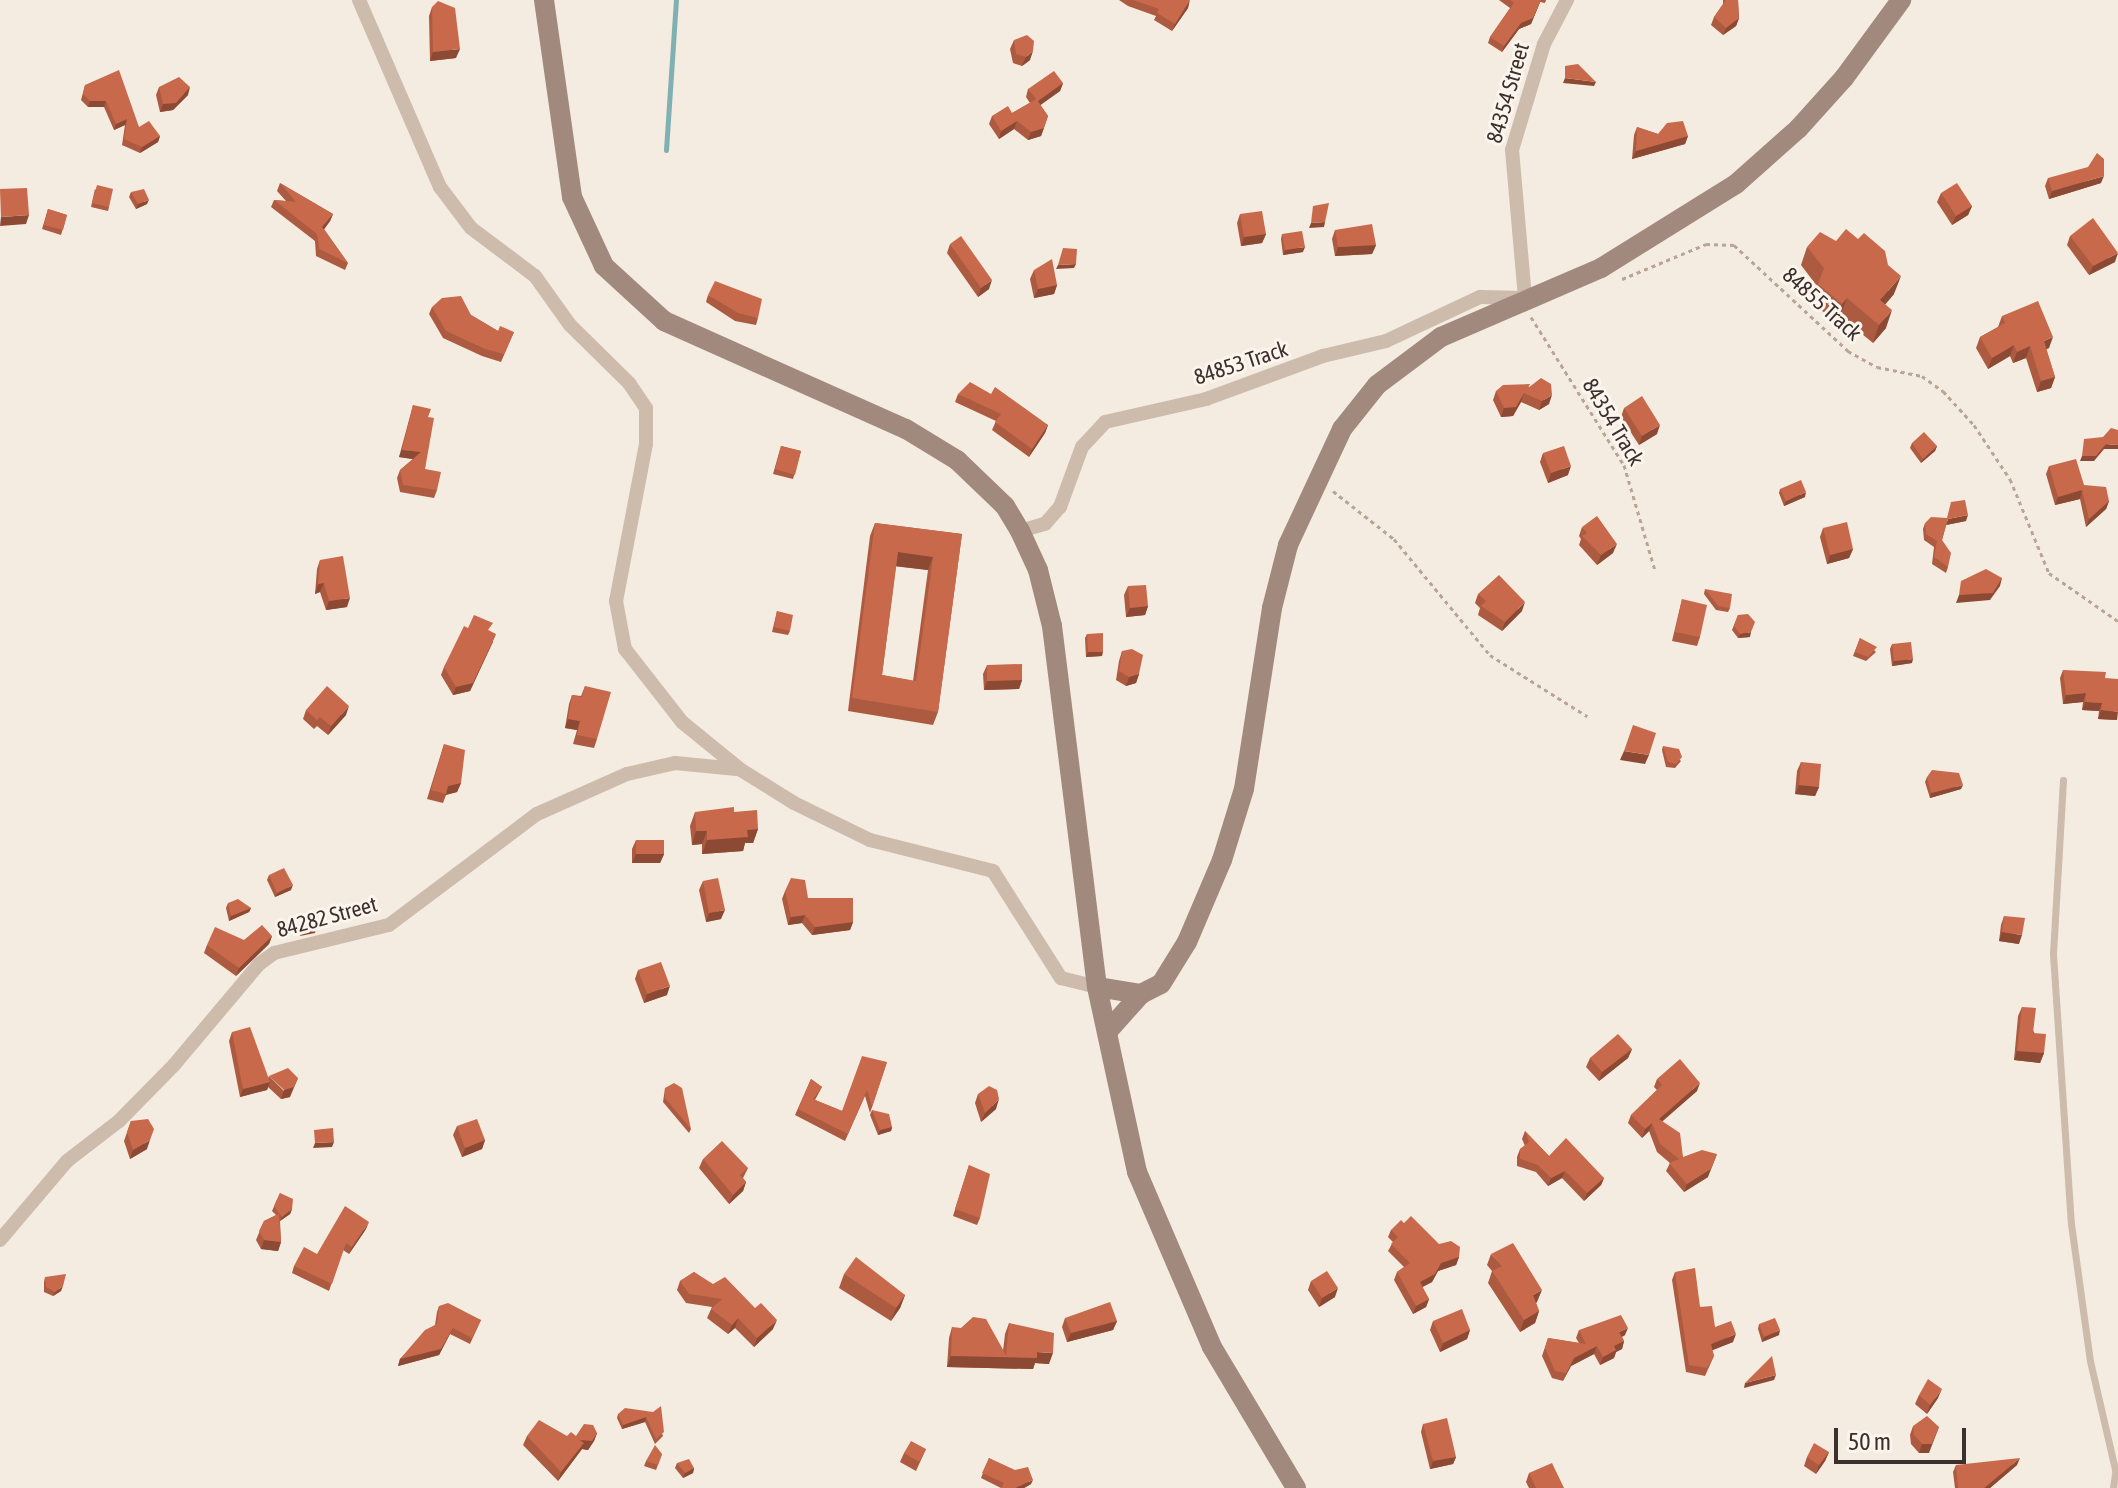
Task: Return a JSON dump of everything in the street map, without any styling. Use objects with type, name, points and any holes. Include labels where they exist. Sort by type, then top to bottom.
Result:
[{"type":"street","points":[[359,0],[440,187],[471,228],[535,276],[570,325],[629,383],[646,408],[646,444],[616,601],[625,649],[682,722],[741,770],[794,803],[870,840],[993,871],[1061,978],[1141,994]]},
{"type":"street","points":[[544,0],[572,197],[604,266],[664,321],[906,429],[957,460],[1005,506],[1020,531],[1038,570],[1052,626],[1097,987],[1137,1172],[1212,1347],[1296,1488]]},
{"type":"street","name":"84354 Street","points":[[1525,298],[1512,150],[1544,44],[1567,0]]},
{"type":"street","points":[[1107,1032],[1141,994],[1161,984],[1174,968],[1222,860],[1244,789],[1272,608],[1288,545],[1342,429],[1377,385],[1441,337],[1525,298],[1601,268],[1736,184],[1798,129],[1844,78],[1901,0]]},
{"type":"street","name":"84853 Track","points":[[1020,531],[1045,524],[1060,507],[1082,447],[1105,422],[1206,399],[1323,356],[1386,341],[1480,297],[1525,298]]},
{"type":"street","name":"84282 Street","points":[[0,1240],[67,1161],[119,1121],[259,964],[274,953],[389,925],[537,814],[627,774],[675,763],[741,770]]},
{"type":"lane","points":[[2063,780],[2053,954],[2071,1224],[2090,1361],[2117,1467],[2113,1488]]},
{"type":"path","name":"84855 Track","points":[[1617,281],[1706,244],[1734,245],[1848,351],[1877,367],[1922,376],[1943,391],[1974,425],[2010,479],[2049,573],[2118,621]]},
{"type":"path","name":"84354 Track","points":[[1525,298],[1534,325],[1624,465],[1655,570]]},
{"type":"path","points":[[1316,480],[1394,539],[1490,655],[1587,716]]},
{"type":"building","points":[[1133,0],[1190,0],[1175,24],[1157,13],[1159,9]]},
{"type":"building","points":[[1510,0],[1541,0],[1533,18],[1521,23],[1504,46],[1490,37],[1514,3]]},
{"type":"building","points":[[1726,0],[1738,0],[1739,18],[1726,28],[1714,17]]},
{"type":"building","points":[[438,1],[455,8],[460,49],[433,52],[432,7]]},
{"type":"building","points":[[1027,35],[1034,41],[1033,51],[1026,57],[1016,54],[1014,40]]},
{"type":"building","points":[[1578,64],[1596,82],[1565,78],[1565,66]]},
{"type":"building","points":[[119,70],[139,127],[149,121],[160,136],[142,147],[124,139],[127,119],[116,124],[106,101],[90,101],[83,94],[85,85]]},
{"type":"building","points":[[1054,71],[1063,83],[1038,101],[1048,116],[1044,128],[1031,132],[1017,121],[1001,131],[992,116],[1008,106],[1012,113],[1036,99],[1028,89]]},
{"type":"building","points":[[179,77],[190,87],[176,103],[163,104],[159,87]]},
{"type":"building","points":[[1683,121],[1688,136],[1636,151],[1637,127],[1658,134],[1667,123]]},
{"type":"building","points":[[2097,153],[2104,159],[2104,176],[2052,191],[2048,178],[2088,167]]},
{"type":"building","points":[[280,183],[333,214],[322,227],[348,263],[319,249],[317,234],[274,200],[296,202]]},
{"type":"building","points":[[1957,183],[1972,206],[1956,216],[1941,193]]},
{"type":"building","points":[[97,185],[113,189],[109,207],[92,203]]},
{"type":"building","points":[[27,188],[29,215],[1,217],[0,189]]},
{"type":"building","points":[[144,189],[149,200],[138,204],[131,192]]},
{"type":"building","points":[[1329,203],[1325,222],[1311,223],[1313,206]]},
{"type":"building","points":[[48,209],[67,215],[63,230],[44,225]]},
{"type":"building","points":[[1262,211],[1266,234],[1244,237],[1240,214]]},
{"type":"building","points":[[2093,218],[2118,253],[2093,266],[2070,236]]},
{"type":"building","points":[[1372,224],[1376,245],[1338,247],[1335,230]]},
{"type":"building","points":[[1846,229],[1858,239],[1864,233],[1885,251],[1888,265],[1901,276],[1880,300],[1892,310],[1879,325],[1847,298],[1842,304],[1818,284],[1824,268],[1807,247],[1820,232],[1836,241]]},
{"type":"building","points":[[1302,231],[1305,247],[1285,250],[1282,234]]},
{"type":"building","points":[[961,236],[992,280],[981,288],[950,244]]},
{"type":"building","points":[[1063,248],[1077,249],[1076,264],[1058,265]]},
{"type":"building","points":[[1052,259],[1057,285],[1038,289],[1034,270]]},
{"type":"building","points":[[715,281],[762,299],[758,318],[738,313],[708,295]]},
{"type":"building","points":[[461,296],[471,315],[498,331],[500,326],[514,332],[504,354],[446,331],[432,307],[442,298]]},
{"type":"building","points":[[2038,301],[2053,337],[2044,341],[2055,377],[2041,381],[2030,346],[2017,352],[2014,345],[1992,358],[1980,337],[2005,323],[2002,316]]},
{"type":"building","points":[[1541,378],[1551,384],[1552,395],[1542,401],[1524,393],[1516,407],[1504,408],[1496,391],[1503,385],[1530,384],[1528,388]]},
{"type":"building","points":[[970,382],[991,394],[995,387],[1048,425],[1032,449],[995,422],[1001,414],[958,394]]},
{"type":"building","points":[[1642,396],[1660,425],[1642,436],[1624,408]]},
{"type":"building","points":[[413,405],[431,409],[428,417],[434,418],[425,469],[441,472],[437,490],[403,485],[400,470],[421,452],[402,450]]},
{"type":"building","points":[[2111,428],[2118,430],[2118,445],[2106,444],[2096,456],[2082,456],[2084,439],[2103,437]]},
{"type":"building","points":[[1924,432],[1937,446],[1923,459],[1912,443]]},
{"type":"building","points":[[781,446],[801,451],[795,475],[775,469]]},
{"type":"building","points":[[1564,446],[1571,466],[1551,473],[1543,453]]},
{"type":"building","points":[[2076,459],[2084,485],[2106,487],[2109,501],[2089,519],[2082,490],[2058,497],[2049,466]]},
{"type":"building","points":[[1801,480],[1806,492],[1786,501],[1780,489]]},
{"type":"building","points":[[1965,500],[1968,515],[1948,519],[1942,540],[1951,553],[1948,567],[1934,557],[1937,541],[1926,534],[1925,523],[1931,517],[1947,518],[1951,502]]},
{"type":"building","points":[[1597,516],[1617,544],[1601,555],[1582,536],[1587,533],[1582,527]]},
{"type":"building","points":[[1847,522],[1853,549],[1830,555],[1823,528]]},
{"type":"building","points":[[875,523],[962,534],[938,712],[852,698]],"holes":[[[898,552],[933,557],[916,681],[882,675]]]},
{"type":"building","points":[[343,556],[350,598],[329,601],[324,583],[318,584],[320,560]]},
{"type":"building","points":[[1986,569],[2002,578],[1993,593],[1959,595],[1961,581]]},
{"type":"building","points":[[1499,575],[1525,602],[1505,622],[1481,606],[1486,601],[1478,594]]},
{"type":"building","points":[[1146,585],[1148,606],[1130,608],[1128,586]]},
{"type":"building","points":[[1705,589],[1732,594],[1730,608],[1718,606]]},
{"type":"building","points":[[1682,599],[1707,605],[1700,637],[1675,632]]},
{"type":"building","points":[[777,611],[793,615],[790,631],[774,627]]},
{"type":"building","points":[[1748,614],[1755,622],[1751,632],[1740,634],[1734,626],[1738,615]]},
{"type":"building","points":[[474,615],[493,623],[488,630],[496,634],[473,683],[456,687],[444,667],[464,626],[468,628]]},
{"type":"building","points":[[1103,633],[1103,652],[1088,652],[1087,634]]},
{"type":"building","points":[[1860,638],[1877,647],[1868,657],[1855,652]]},
{"type":"building","points":[[1911,642],[1913,659],[1894,661],[1892,644]]},
{"type":"building","points":[[1132,649],[1143,655],[1139,674],[1129,677],[1119,671],[1122,651]]},
{"type":"building","points":[[1022,664],[1022,680],[987,681],[987,665]]},
{"type":"building","points":[[2063,670],[2106,672],[2105,678],[2118,679],[2118,712],[2101,710],[2102,703],[2085,702],[2086,693],[2066,695]]},
{"type":"building","points":[[327,686],[349,706],[331,726],[320,717],[317,720],[306,710]]},
{"type":"building","points":[[585,686],[611,692],[597,739],[577,735],[580,721],[568,719],[572,695],[582,697]]},
{"type":"building","points":[[1633,725],[1656,733],[1649,755],[1624,751]]},
{"type":"building","points":[[444,744],[465,750],[461,783],[448,786],[446,794],[431,790]]},
{"type":"building","points":[[1663,746],[1679,749],[1682,757],[1676,764],[1668,762]]},
{"type":"building","points":[[1801,762],[1821,764],[1819,787],[1799,785]]},
{"type":"building","points":[[1932,770],[1959,773],[1963,785],[1931,793],[1927,777]]},
{"type":"building","points":[[734,807],[734,812],[757,810],[758,829],[747,830],[748,837],[707,840],[707,831],[696,831],[695,812]]},
{"type":"building","points":[[636,840],[664,840],[664,854],[636,854]]},
{"type":"building","points":[[284,868],[293,885],[277,893],[269,875]]},
{"type":"building","points":[[718,878],[725,910],[709,913],[703,881]]},
{"type":"building","points":[[791,878],[805,880],[808,898],[853,898],[853,922],[815,927],[805,915],[791,917],[785,891]]},
{"type":"building","points":[[238,899],[251,908],[231,916],[228,903]]},
{"type":"building","points":[[2004,916],[2025,918],[2022,935],[2002,932]]},
{"type":"building","points":[[318,923],[316,928],[302,932],[301,926]]},
{"type":"building","points":[[262,925],[272,936],[239,968],[207,945],[215,927],[244,940]]},
{"type":"building","points":[[661,962],[670,986],[647,994],[638,970]]},
{"type":"building","points":[[2022,1007],[2036,1008],[2033,1033],[2046,1034],[2044,1053],[2017,1051]]},
{"type":"building","points":[[250,1027],[270,1082],[243,1089],[232,1032]]},
{"type":"building","points":[[1618,1034],[1632,1049],[1602,1072],[1590,1058]]},
{"type":"building","points":[[862,1056],[887,1062],[872,1107],[867,1090],[848,1134],[798,1109],[811,1079],[822,1087],[813,1099],[842,1111]]},
{"type":"building","points":[[1680,1059],[1700,1083],[1659,1119],[1680,1133],[1683,1157],[1702,1150],[1717,1154],[1711,1169],[1687,1184],[1669,1163],[1679,1159],[1660,1144],[1652,1123],[1645,1129],[1631,1115],[1662,1085],[1657,1079]]},
{"type":"building","points":[[288,1068],[298,1078],[294,1087],[284,1090],[269,1076]]},
{"type":"building","points":[[674,1083],[682,1088],[691,1129],[665,1098],[665,1088]]},
{"type":"building","points":[[989,1086],[997,1090],[999,1099],[985,1113],[978,1094]]},
{"type":"building","points":[[872,1110],[889,1114],[892,1127],[880,1130]]},
{"type":"building","points":[[148,1119],[154,1129],[150,1140],[133,1150],[127,1132],[131,1121]]},
{"type":"building","points":[[477,1119],[485,1140],[465,1148],[457,1126]]},
{"type":"building","points":[[333,1128],[334,1142],[315,1143],[314,1130]]},
{"type":"building","points":[[1525,1131],[1549,1156],[1566,1138],[1604,1178],[1587,1193],[1565,1171],[1551,1178],[1538,1165],[1520,1159],[1520,1149],[1529,1142]]},
{"type":"building","points":[[722,1141],[748,1168],[740,1175],[746,1182],[733,1195],[703,1159]]},
{"type":"building","points":[[969,1165],[990,1174],[980,1218],[955,1209]]},
{"type":"building","points":[[280,1193],[293,1199],[292,1209],[282,1217],[274,1206]]},
{"type":"building","points":[[345,1206],[369,1222],[352,1247],[346,1243],[332,1284],[294,1266],[304,1247],[317,1254]]},
{"type":"building","points":[[279,1214],[281,1242],[264,1240],[259,1231],[264,1221]]},
{"type":"building","points":[[1411,1216],[1439,1244],[1451,1241],[1460,1247],[1459,1257],[1441,1263],[1435,1274],[1420,1282],[1429,1299],[1416,1306],[1397,1272],[1410,1263],[1391,1244],[1398,1237],[1391,1230],[1401,1220],[1404,1223]]},
{"type":"building","points":[[1513,1243],[1542,1290],[1533,1295],[1539,1311],[1524,1320],[1492,1271],[1502,1266],[1491,1254]]},
{"type":"building","points":[[856,1257],[905,1295],[896,1308],[844,1274]]},
{"type":"building","points":[[1695,1268],[1700,1307],[1712,1306],[1715,1327],[1731,1321],[1736,1334],[1711,1344],[1714,1356],[1707,1368],[1689,1365],[1675,1272]]},
{"type":"building","points":[[1327,1271],[1338,1288],[1322,1298],[1311,1281]]},
{"type":"building","points":[[694,1272],[713,1284],[725,1277],[755,1308],[761,1303],[777,1320],[757,1338],[738,1318],[732,1325],[711,1309],[722,1299],[689,1294],[680,1281]]},
{"type":"building","points":[[66,1274],[63,1286],[55,1292],[46,1287],[45,1277]]},
{"type":"building","points":[[1110,1302],[1117,1321],[1071,1333],[1065,1318]]},
{"type":"building","points":[[448,1303],[481,1320],[472,1338],[453,1328],[441,1349],[400,1359],[425,1330],[437,1324],[439,1306]]},
{"type":"building","points":[[1462,1309],[1470,1330],[1443,1343],[1433,1321]]},
{"type":"building","points":[[1621,1315],[1628,1328],[1619,1332],[1624,1341],[1614,1346],[1616,1350],[1603,1357],[1597,1346],[1574,1358],[1566,1373],[1555,1371],[1545,1348],[1548,1338],[1586,1344],[1579,1330]]},
{"type":"building","points":[[973,1317],[986,1319],[1006,1355],[1009,1323],[1054,1333],[1053,1353],[1037,1352],[1037,1358],[951,1356],[952,1327],[961,1328]]},
{"type":"building","points":[[1775,1318],[1780,1330],[1764,1337],[1759,1324]]},
{"type":"building","points":[[1772,1356],[1776,1375],[1745,1383]]},
{"type":"building","points":[[1928,1379],[1942,1389],[1930,1405],[1919,1395]]},
{"type":"building","points":[[661,1406],[664,1432],[656,1439],[646,1417],[623,1425],[618,1414],[625,1408],[653,1412]]},
{"type":"building","points":[[1927,1416],[1939,1427],[1932,1444],[1922,1444],[1914,1435],[1913,1426]]},
{"type":"building","points":[[1447,1418],[1456,1457],[1433,1461],[1423,1424]]},
{"type":"building","points":[[539,1420],[567,1436],[571,1432],[576,1436],[584,1424],[593,1425],[597,1433],[592,1441],[580,1440],[584,1443],[561,1472],[527,1436]]},
{"type":"building","points":[[911,1441],[926,1449],[919,1462],[904,1453]]},
{"type":"building","points":[[1814,1443],[1829,1452],[1819,1465],[1807,1457]]},
{"type":"building","points":[[655,1445],[662,1454],[658,1465],[646,1461]]},
{"type":"building","points":[[989,1458],[1015,1470],[1028,1467],[1033,1480],[1015,1488],[1001,1488],[1004,1483],[982,1473]]},
{"type":"building","points":[[2020,1458],[1984,1488],[1958,1488],[1956,1465]]},
{"type":"building","points":[[689,1459],[694,1468],[685,1473],[677,1463]]},
{"type":"building","points":[[1552,1463],[1564,1488],[1536,1488],[1529,1473]]},
{"type":"waterway","points":[[666,150],[676,0]]}]
